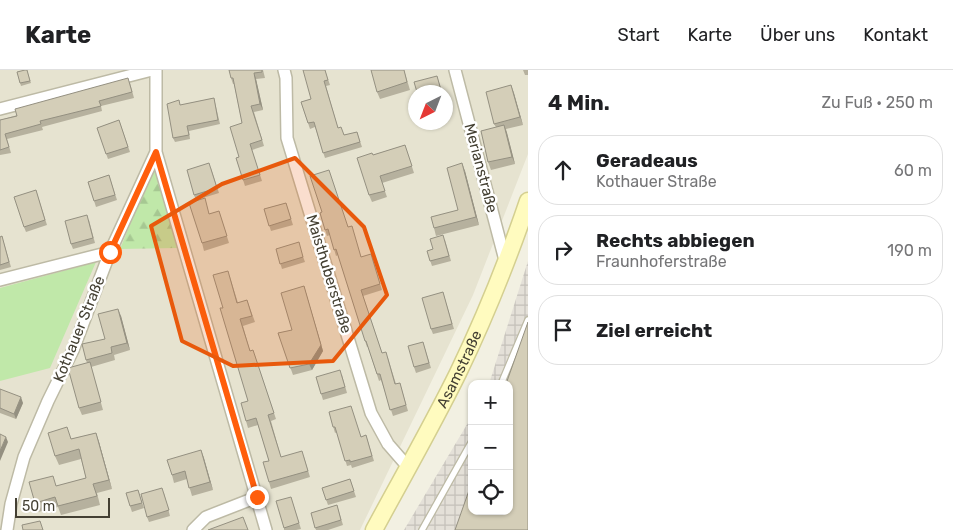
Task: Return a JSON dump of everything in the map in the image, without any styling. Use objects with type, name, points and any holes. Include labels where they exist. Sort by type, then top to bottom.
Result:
[{"type":"street","points":[[0,109],[154,70]]},
{"type":"street","name":"Kothauer Straße","points":[[7,530],[11,504],[24,457],[73,350],[110,252],[156,152],[154,70]]},
{"type":"street","name":"Maisthuberstraße","points":[[284,70],[286,78],[287,138],[371,413],[388,444],[408,467]]},
{"type":"street","name":"Merianstraße","points":[[455,70],[506,265]]},
{"type":"street","points":[[156,152],[266,530]]},
{"type":"street","name":"Asamstraße","points":[[374,530],[457,375],[506,265],[528,201]]},
{"type":"street","points":[[0,280],[110,252]]},
{"type":"street","points":[[193,530],[206,517],[257,497]]},
{"type":"lane","points":[[504,380],[528,320]]},
{"type":"lane","points":[[422,530],[468,448]]},
{"type":"highlighted area","points":[[295,158],[364,227],[387,295],[333,361],[233,366],[182,341],[151,226],[222,184]]},
{"type":"shaded area","points":[[0,70],[528,70],[528,154],[473,295],[360,530],[0,530]]},
{"type":"shaded area","points":[[528,261],[528,530],[404,530],[468,423],[468,515],[513,515],[513,380],[490,380]]},
{"type":"green space","points":[[155,164],[177,248],[120,249]]},
{"type":"green space","points":[[96,262],[50,368],[0,381],[0,288]]},
{"type":"building","points":[[27,70],[30,81],[20,83],[17,72]]},
{"type":"building","points":[[229,70],[262,70],[262,72],[254,73],[260,104],[251,106],[262,140],[250,144],[260,175],[243,180],[236,158],[239,157],[230,127],[242,123],[233,78],[231,78]]},
{"type":"building","points":[[303,70],[325,70],[328,80],[324,81],[338,128],[341,127],[344,135],[357,132],[360,142],[323,153],[314,122],[308,123],[301,102],[311,99]]},
{"type":"building","points":[[371,70],[404,70],[407,82],[377,92]]},
{"type":"building","points":[[437,76],[440,85],[415,85],[414,82]]},
{"type":"building","points":[[128,78],[132,92],[99,101],[101,106],[40,121],[41,124],[5,134],[9,147],[0,150],[0,120],[17,116],[15,109]]},
{"type":"building","points":[[511,85],[520,117],[494,124],[486,92]]},
{"type":"building","points":[[214,98],[218,120],[187,126],[189,135],[173,138],[167,104],[179,100],[180,105]]},
{"type":"building","points":[[119,120],[128,147],[106,154],[97,128]]},
{"type":"building","points":[[504,125],[512,157],[488,162],[481,131]]},
{"type":"building","points":[[405,145],[412,166],[380,176],[385,191],[369,195],[357,158]]},
{"type":"building","points":[[209,163],[217,188],[194,195],[187,170]]},
{"type":"building","points":[[462,163],[476,217],[434,228],[431,217],[458,210],[447,168]]},
{"type":"building","points":[[329,170],[348,227],[352,226],[361,257],[371,254],[380,284],[361,290],[382,353],[386,352],[395,384],[400,383],[406,405],[390,410],[380,374],[377,374],[365,341],[336,249],[334,250],[328,229],[325,230],[320,213],[322,212],[310,176]]},
{"type":"building","points":[[109,175],[115,195],[94,201],[88,182]]},
{"type":"building","points":[[36,190],[45,220],[24,227],[14,197]]},
{"type":"building","points":[[205,198],[209,214],[219,211],[227,236],[202,243],[189,203]]},
{"type":"building","points":[[286,203],[291,219],[269,226],[264,209]]},
{"type":"building","points":[[87,215],[93,238],[71,244],[65,221]]},
{"type":"building","points":[[443,235],[449,256],[430,261],[427,251],[433,249],[430,239]]},
{"type":"building","points":[[2,236],[9,262],[0,265],[0,237]]},
{"type":"building","points":[[299,242],[303,257],[280,264],[276,249]]},
{"type":"building","points":[[228,271],[237,303],[247,300],[252,316],[240,319],[250,351],[253,350],[274,413],[268,415],[281,457],[302,451],[308,471],[269,482],[263,462],[269,461],[256,418],[246,421],[241,403],[248,401],[220,308],[223,308],[213,275]]},
{"type":"building","points":[[304,286],[321,345],[309,364],[290,368],[278,333],[292,330],[281,293]]},
{"type":"building","points":[[443,292],[452,324],[431,329],[422,298]]},
{"type":"building","points":[[118,309],[127,343],[111,347],[112,353],[86,360],[82,344],[105,339],[98,314]]},
{"type":"building","points":[[528,322],[528,530],[455,530],[468,493],[468,515],[513,515],[513,380],[507,380]]},
{"type":"building","points":[[423,342],[429,363],[414,367],[408,346]]},
{"type":"building","points":[[90,362],[101,402],[79,408],[68,368]]},
{"type":"building","points":[[340,370],[345,387],[321,394],[316,377]]},
{"type":"building","points":[[0,389],[21,397],[14,414],[0,408]]},
{"type":"building","points":[[351,406],[361,437],[366,435],[372,456],[350,462],[350,460],[345,461],[329,412]]},
{"type":"building","points":[[67,427],[71,439],[96,433],[109,480],[93,484],[97,496],[58,506],[55,497],[35,503],[29,482],[53,476],[56,486],[86,478],[79,449],[55,456],[48,433]]},
{"type":"building","points":[[0,434],[6,437],[0,451]]},
{"type":"building","points":[[201,450],[210,482],[189,488],[185,471],[172,475],[167,460]]},
{"type":"building","points":[[350,479],[354,491],[326,500],[322,488]]},
{"type":"building","points":[[162,488],[169,510],[147,517],[141,494]]},
{"type":"building","points":[[138,490],[142,503],[130,506],[126,493]]},
{"type":"building","points":[[291,497],[299,523],[284,528],[276,501]]},
{"type":"building","points":[[337,505],[341,520],[315,528],[311,513]]},
{"type":"building","points":[[243,517],[248,530],[208,530]]},
{"type":"building","points":[[40,521],[43,530],[23,530],[22,525]]},
{"type":"route","points":[[110,252],[156,152],[257,497]]}]
